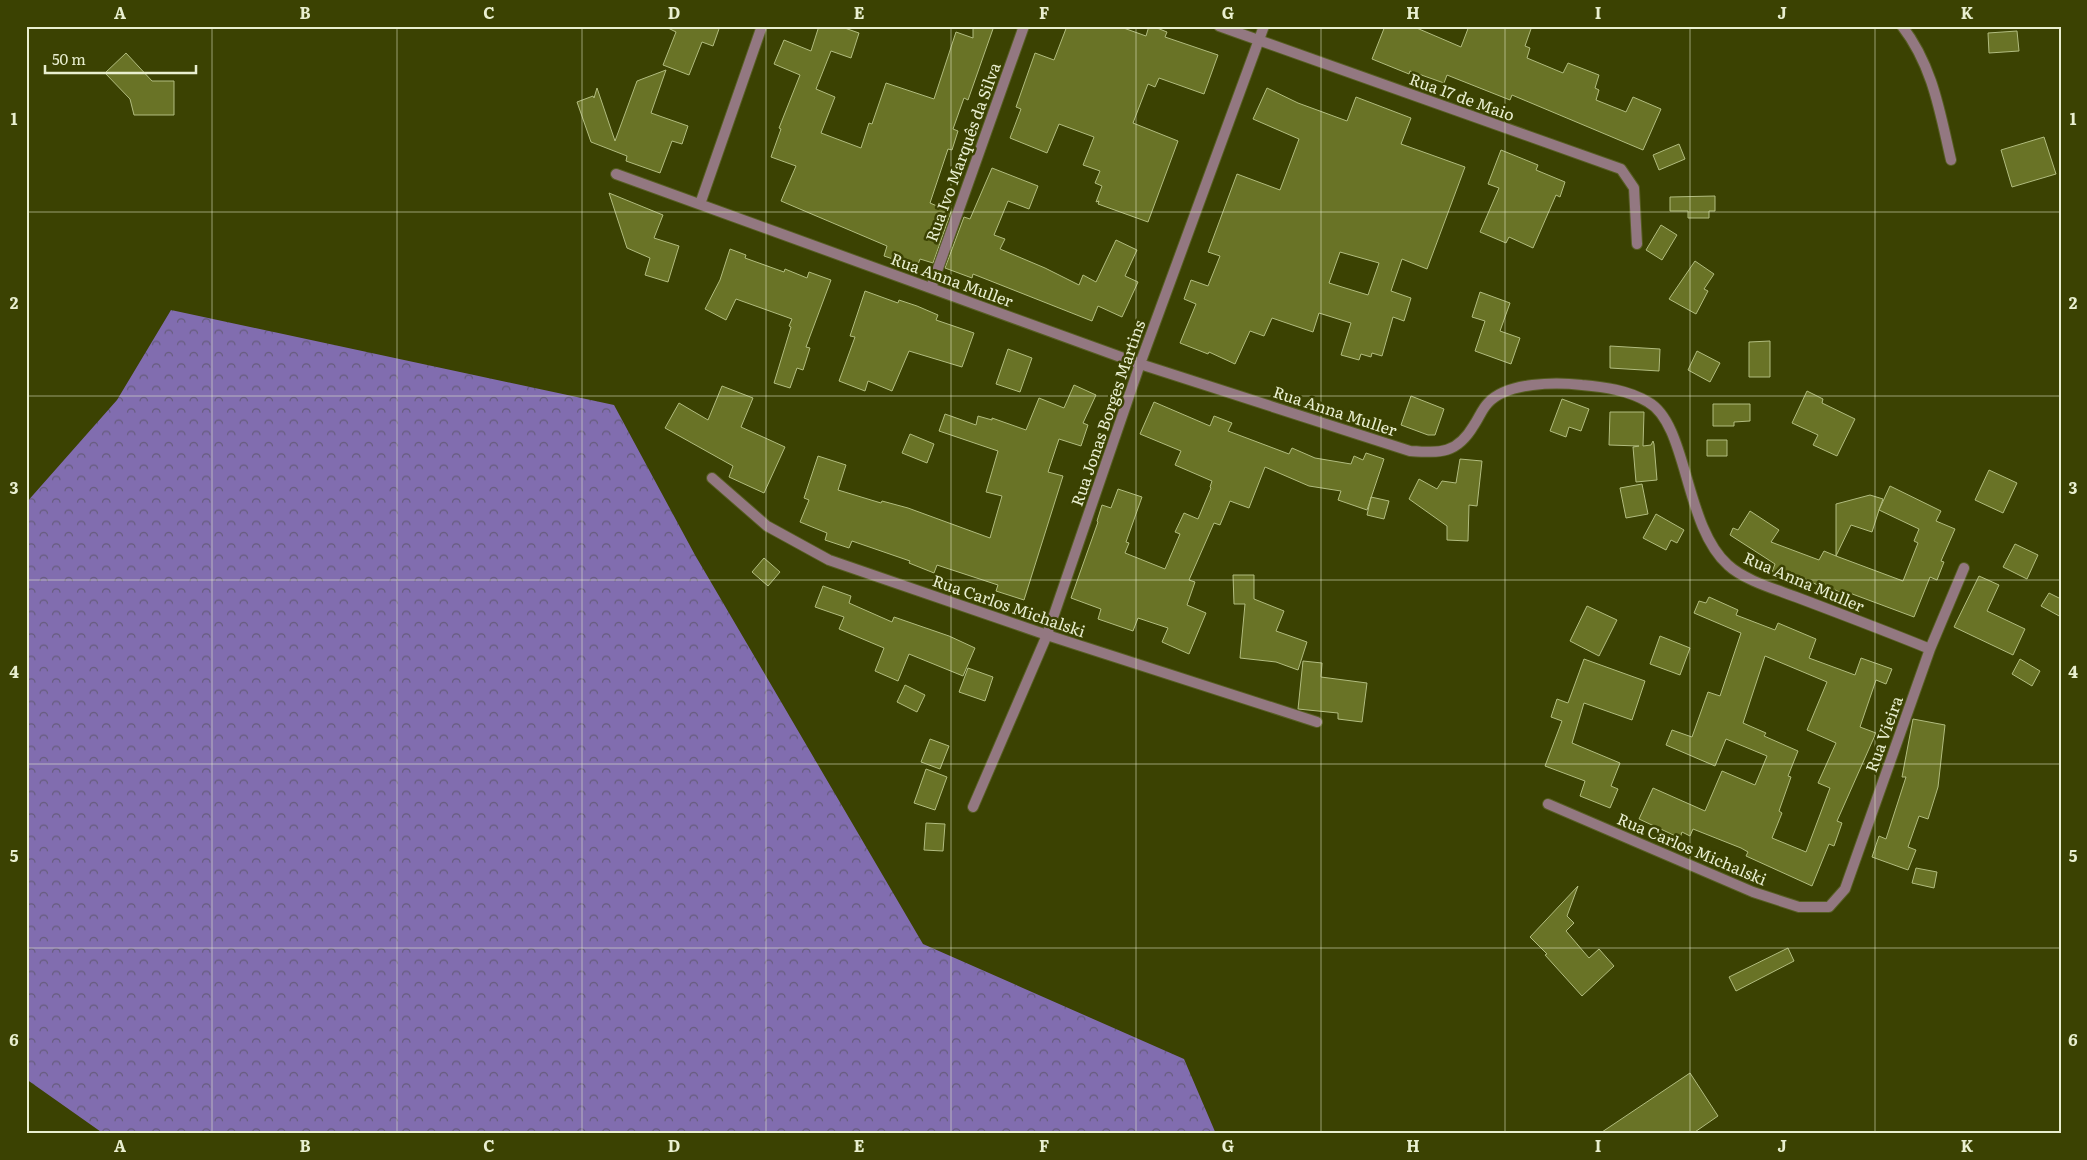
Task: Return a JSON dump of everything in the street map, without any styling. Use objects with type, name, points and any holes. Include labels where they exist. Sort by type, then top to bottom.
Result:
[{"type":"street","points":[[700,204],[762,26]]},
{"type":"street","name":"Rua Ivo Marquês da Silva","points":[[931,288],[1024,26]]},
{"type":"street","name":"Rua 17 de Maio","points":[[1219,26],[1621,169],[1634,188],[1637,244]]},
{"type":"street","name":"Rua Jonas Borges Martins","points":[[973,807],[1047,635],[1140,364],[1264,26]]},
{"type":"street","points":[[1902,26],[1914,42],[1931,75],[1951,160]]},
{"type":"street","name":"Rua Anna Muller","points":[[616,174],[1140,364],[1410,451],[1430,452],[1456,447],[1466,438],[1488,402],[1509,390],[1534,384],[1580,384],[1621,390],[1649,402],[1669,424],[1700,524],[1713,550],[1729,566],[1760,583],[1930,649]]},
{"type":"street","name":"Rua Carlos Michalski","points":[[712,478],[767,526],[828,560],[1047,635],[1317,722]]},
{"type":"street","name":"Rua Vieira","points":[[1828,907],[1845,889],[1930,649],[1964,568]]},
{"type":"street","name":"Rua Carlos Michalski","points":[[1548,804],[1753,892],[1799,907],[1828,907]]},
{"type":"green space","points":[[171,310],[614,405],[695,555],[923,944],[1184,1059],[1216,1134],[104,1134],[26,1079],[26,503],[117,400]]},
{"type":"building","points":[[664,26],[720,26],[713,46],[702,42],[689,75],[663,65],[676,32]]},
{"type":"building","points":[[819,26],[839,26],[859,33],[851,58],[831,51],[816,89],[835,97],[821,133],[861,148],[869,123],[872,124],[886,83],[934,99],[956,32],[973,38],[973,26],[994,26],[968,100],[964,98],[953,129],[958,131],[952,150],[948,149],[930,203],[951,212],[933,263],[920,259],[917,267],[884,256],[887,246],[781,201],[796,166],[771,157],[781,129],[779,128],[800,75],[774,64],[784,40],[811,51]]},
{"type":"building","points":[[1067,26],[1118,26],[1146,36],[1149,26],[1152,26],[1167,32],[1165,37],[1218,55],[1204,94],[1159,78],[1155,87],[1148,84],[1133,123],[1178,141],[1148,222],[1098,204],[1099,201],[1096,202],[1102,186],[1095,183],[1100,171],[1083,165],[1094,137],[1059,124],[1047,153],[1010,138],[1021,109],[1016,107],[1035,53],[1054,60]]},
{"type":"building","points":[[1385,26],[1412,26],[1461,47],[1469,26],[1532,26],[1525,46],[1530,48],[1527,58],[1563,73],[1568,63],[1599,75],[1595,88],[1599,90],[1596,100],[1626,112],[1633,97],[1661,109],[1643,150],[1512,95],[1510,100],[1447,75],[1444,83],[1410,71],[1409,74],[1372,59]]},
{"type":"building","points":[[2017,31],[2019,51],[1989,53],[1988,33]]},
{"type":"building","points":[[126,53],[152,81],[174,81],[174,115],[134,115],[130,99],[105,73]]},
{"type":"building","points":[[666,70],[651,113],[688,126],[682,144],[672,141],[660,173],[626,161],[627,156],[591,142],[577,102],[593,96],[594,98],[597,88],[615,141],[637,81]]},
{"type":"building","points":[[1267,88],[1298,103],[1347,121],[1356,97],[1411,118],[1401,144],[1465,167],[1427,269],[1402,259],[1391,291],[1411,298],[1404,321],[1393,317],[1382,356],[1372,353],[1371,357],[1361,354],[1359,360],[1341,355],[1351,323],[1319,313],[1313,332],[1272,318],[1264,336],[1250,331],[1235,364],[1209,352],[1208,354],[1180,343],[1196,304],[1184,299],[1191,280],[1208,286],[1220,256],[1208,252],[1237,174],[1280,190],[1299,139],[1253,119]],"holes":[[[1340,252],[1379,263],[1368,295],[1329,283]]]},
{"type":"building","points":[[2044,137],[2056,174],[2012,187],[2001,150]]},
{"type":"building","points":[[1679,144],[1685,159],[1659,170],[1653,155]]},
{"type":"building","points":[[1501,150],[1538,165],[1536,170],[1565,182],[1560,197],[1556,195],[1533,248],[1509,237],[1506,243],[1480,232],[1499,188],[1488,184]]},
{"type":"building","points":[[992,168],[1038,186],[1029,209],[1008,201],[994,235],[1005,239],[1000,249],[1079,285],[1083,275],[1096,282],[1116,240],[1137,250],[1125,276],[1138,282],[1122,317],[1098,306],[1092,321],[973,274],[972,278],[945,268],[964,217],[970,219]]},
{"type":"building","points":[[609,193],[663,215],[654,238],[679,246],[668,282],[645,275],[650,258],[627,248]]},
{"type":"building","points":[[1715,196],[1715,211],[1709,211],[1709,218],[1688,218],[1688,211],[1670,211],[1670,197]]},
{"type":"building","points":[[1661,225],[1677,235],[1662,260],[1646,250]]},
{"type":"building","points":[[730,249],[746,255],[745,258],[784,272],[785,269],[807,278],[809,272],[831,280],[806,347],[810,348],[803,370],[797,368],[790,388],[774,383],[792,319],[736,299],[726,320],[705,309],[720,280]]},
{"type":"building","points":[[1695,261],[1714,274],[1704,289],[1708,291],[1696,314],[1669,299]]},
{"type":"building","points":[[865,291],[898,303],[899,300],[917,306],[938,315],[936,320],[974,333],[962,367],[909,351],[892,391],[868,381],[865,391],[839,381],[855,337],[850,336]]},
{"type":"building","points":[[1480,292],[1510,303],[1500,331],[1520,338],[1511,364],[1475,351],[1485,321],[1472,317]]},
{"type":"building","points":[[1770,341],[1770,377],[1749,377],[1749,342]]},
{"type":"building","points":[[1610,346],[1660,349],[1659,371],[1610,368]]},
{"type":"building","points":[[1008,349],[1032,358],[1020,392],[996,384]]},
{"type":"building","points":[[1697,351],[1720,363],[1710,382],[1688,370]]},
{"type":"building","points":[[1074,385],[1096,395],[1083,423],[1088,425],[1081,446],[1059,439],[1048,472],[1063,476],[1024,600],[996,591],[998,585],[937,565],[934,573],[909,563],[910,561],[852,541],[849,548],[825,540],[827,533],[800,522],[809,500],[804,498],[818,456],[846,465],[838,490],[881,503],[882,501],[908,508],[990,538],[1002,496],[986,492],[998,451],[939,431],[945,414],[976,425],[978,416],[992,420],[992,418],[1026,430],[1039,398],[1064,408]]},
{"type":"building","points":[[722,386],[753,398],[741,427],[785,447],[764,493],[729,477],[733,466],[665,428],[679,403],[708,420]]},
{"type":"building","points":[[1807,391],[1823,399],[1822,403],[1855,419],[1837,456],[1813,445],[1818,435],[1792,423]]},
{"type":"building","points":[[1411,396],[1444,409],[1435,435],[1428,435],[1401,425]]},
{"type":"building","points":[[1562,399],[1589,409],[1581,431],[1569,427],[1566,437],[1550,431]]},
{"type":"building","points":[[1154,402],[1210,426],[1214,416],[1232,423],[1228,431],[1289,454],[1292,448],[1315,458],[1351,464],[1354,456],[1363,460],[1366,453],[1384,459],[1367,510],[1338,500],[1341,491],[1309,486],[1265,467],[1249,508],[1230,501],[1220,525],[1214,523],[1189,580],[1195,582],[1187,605],[1206,613],[1189,654],[1162,642],[1168,628],[1138,618],[1133,631],[1098,619],[1101,609],[1071,598],[1098,522],[1102,505],[1111,508],[1118,489],[1142,497],[1126,542],[1129,543],[1125,553],[1165,569],[1180,534],[1175,532],[1184,513],[1198,519],[1212,481],[1175,465],[1181,451],[1140,434]]},
{"type":"building","points":[[1713,404],[1750,404],[1750,421],[1734,422],[1734,426],[1713,426]]},
{"type":"building","points":[[1610,412],[1644,412],[1643,446],[1651,445],[1653,441],[1657,480],[1636,482],[1633,447],[1639,446],[1609,445]]},
{"type":"building","points":[[910,434],[934,444],[927,463],[902,453]]},
{"type":"building","points":[[1707,440],[1727,440],[1727,456],[1707,456]]},
{"type":"building","points":[[1460,459],[1482,461],[1477,506],[1469,505],[1468,541],[1447,540],[1447,526],[1409,499],[1419,479],[1437,489],[1442,481],[1456,483]]},
{"type":"building","points":[[1989,470],[2017,483],[2003,513],[1975,500]]},
{"type":"building","points":[[1642,484],[1648,514],[1626,518],[1620,488]]},
{"type":"building","points":[[1890,486],[1941,511],[1936,521],[1955,529],[1941,561],[1944,562],[1937,580],[1930,577],[1914,617],[1847,592],[1846,595],[1835,590],[1834,593],[1797,575],[1795,581],[1772,572],[1775,564],[1730,535],[1733,528],[1738,530],[1750,511],[1779,530],[1771,542],[1819,560],[1824,551],[1903,581],[1918,543],[1914,541],[1919,529],[1879,510]]},
{"type":"building","points":[[1870,495],[1883,499],[1872,532],[1851,525],[1836,556],[1836,504]]},
{"type":"building","points":[[1371,497],[1389,501],[1384,519],[1367,515]]},
{"type":"building","points":[[1656,514],[1684,530],[1677,543],[1671,540],[1666,550],[1643,538]]},
{"type":"building","points":[[2015,544],[2038,555],[2027,579],[2003,567]]},
{"type":"building","points":[[764,558],[780,572],[768,586],[752,572]]},
{"type":"building","points":[[1233,575],[1254,575],[1254,599],[1284,611],[1276,631],[1307,642],[1298,670],[1276,662],[1240,658],[1245,604],[1234,604]]},
{"type":"building","points":[[1979,576],[1999,585],[1987,611],[2025,629],[2013,655],[1954,627]]},
{"type":"building","points":[[823,586],[851,596],[849,603],[892,622],[894,617],[949,636],[975,648],[963,676],[909,654],[898,681],[875,671],[884,648],[839,629],[844,617],[815,607]]},
{"type":"building","points":[[2049,593],[2061,599],[2061,617],[2041,606]]},
{"type":"building","points":[[1709,597],[1738,610],[1736,615],[1775,630],[1778,623],[1816,639],[1809,658],[1855,675],[1861,658],[1892,669],[1886,684],[1876,680],[1860,727],[1876,733],[1837,821],[1842,823],[1834,846],[1829,844],[1812,886],[1746,856],[1748,852],[1741,848],[1693,829],[1690,836],[1682,832],[1680,838],[1639,819],[1653,788],[1705,811],[1722,771],[1755,785],[1767,756],[1726,739],[1715,766],[1666,745],[1672,730],[1692,737],[1708,692],[1720,696],[1741,633],[1694,613],[1699,601],[1706,603]],"holes":[[[1765,656],[1827,682],[1807,730],[1836,743],[1818,783],[1830,788],[1806,852],[1772,838],[1782,813],[1779,811],[1791,777],[1788,776],[1798,751],[1764,736],[1766,733],[1743,723]]]},
{"type":"building","points":[[1587,606],[1617,620],[1599,656],[1570,641]]},
{"type":"building","points":[[1660,636],[1690,648],[1680,675],[1650,664]]},
{"type":"building","points":[[1584,659],[1645,681],[1632,720],[1584,703],[1572,743],[1620,763],[1611,786],[1618,789],[1610,808],[1580,796],[1585,781],[1545,766],[1562,721],[1551,717],[1557,699],[1568,703]]},
{"type":"building","points":[[2020,659],[2040,671],[2032,686],[2012,674]]},
{"type":"building","points":[[1303,661],[1322,663],[1321,677],[1367,683],[1362,722],[1338,719],[1338,713],[1298,709]]},
{"type":"building","points":[[968,668],[993,677],[985,701],[959,692]]},
{"type":"building","points":[[905,685],[925,695],[917,712],[897,702]]},
{"type":"building","points":[[1913,719],[1945,725],[1938,787],[1928,819],[1919,816],[1908,847],[1916,850],[1908,870],[1872,857],[1879,836],[1886,839],[1906,777],[1902,777]]},
{"type":"building","points":[[930,739],[949,746],[940,769],[921,762]]},
{"type":"building","points":[[926,769],[947,777],[935,810],[914,803]]},
{"type":"building","points":[[926,823],[945,824],[943,851],[924,850]]},
{"type":"building","points":[[1916,868],[1937,872],[1934,888],[1912,883]]},
{"type":"building","points":[[1578,886],[1567,916],[1574,923],[1566,931],[1589,958],[1599,949],[1614,966],[1582,996],[1545,955],[1547,954],[1530,937]]},
{"type":"building","points":[[1788,948],[1794,961],[1736,991],[1729,977]]},
{"type":"building","points":[[1690,1073],[1718,1116],[1692,1134],[1599,1134]]}]
